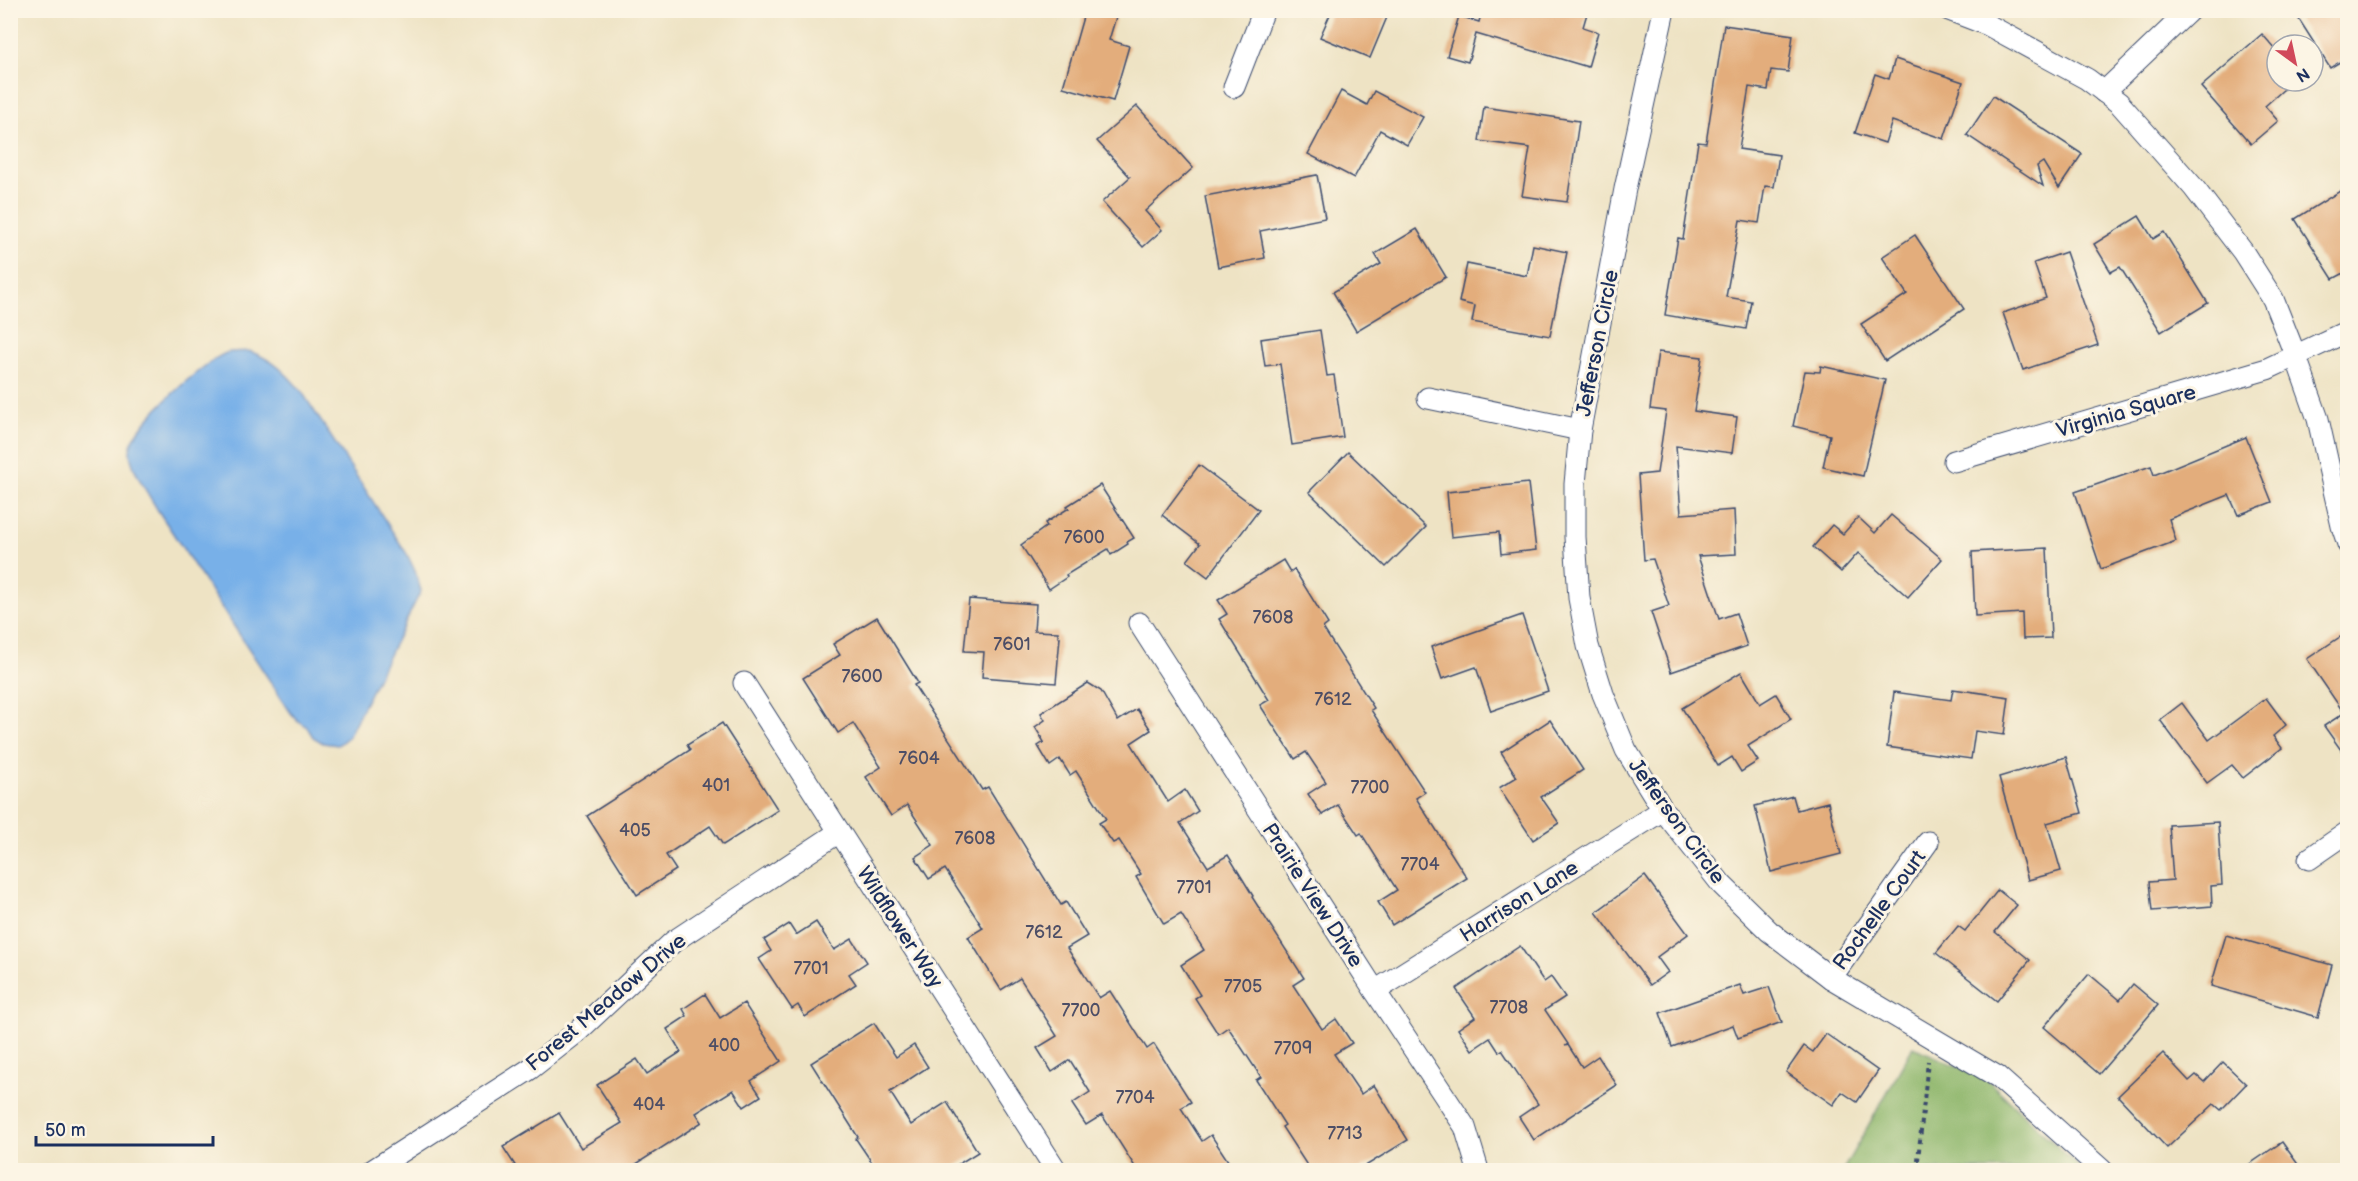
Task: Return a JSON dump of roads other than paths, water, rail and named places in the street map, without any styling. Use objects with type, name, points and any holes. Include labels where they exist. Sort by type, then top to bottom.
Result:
[{"type":"street","points":[[1234,87],[1264,10]]},
{"type":"street","name":"Jefferson Circle","points":[[1664,10],[1626,189],[1581,430],[1575,484],[1575,537],[1579,598],[1588,646],[1603,694],[1626,750],[1663,810],[1722,885],[1769,931],[1831,978],[1998,1077],[2102,1170]]},
{"type":"street","points":[[1949,10],[1988,25],[2087,79],[2119,104],[2194,188],[2242,252],[2273,299],[2296,357],[2318,419],[2348,544]]},
{"type":"street","points":[[2104,92],[2190,10]]},
{"type":"street","name":"Virginia Square","points":[[1954,461],[2267,369],[2348,331]]},
{"type":"street","points":[[1428,398],[1581,430]]},
{"type":"street","name":"Prairie View Drive","points":[[1139,623],[1375,992],[1465,1127],[1478,1170]]},
{"type":"street","name":"Wildflower Way","points":[[744,683],[1056,1170]]},
{"type":"street","name":"Harrison Lane","points":[[1375,992],[1663,810]]},
{"type":"street","name":"Forest Meadow Drive","points":[[373,1170],[530,1069],[576,1033],[674,941],[839,832]]},
{"type":"street","points":[[2309,859],[2348,832]]},
{"type":"street","name":"Rochelle Court","points":[[1831,978],[1928,842]]},
{"type":"water","points":[[249,351],[278,367],[302,392],[407,554],[421,591],[348,737],[338,745],[323,743],[313,737],[307,727],[291,713],[157,509],[140,480],[131,457],[130,450],[134,439],[143,426],[186,381],[226,353]]}]
